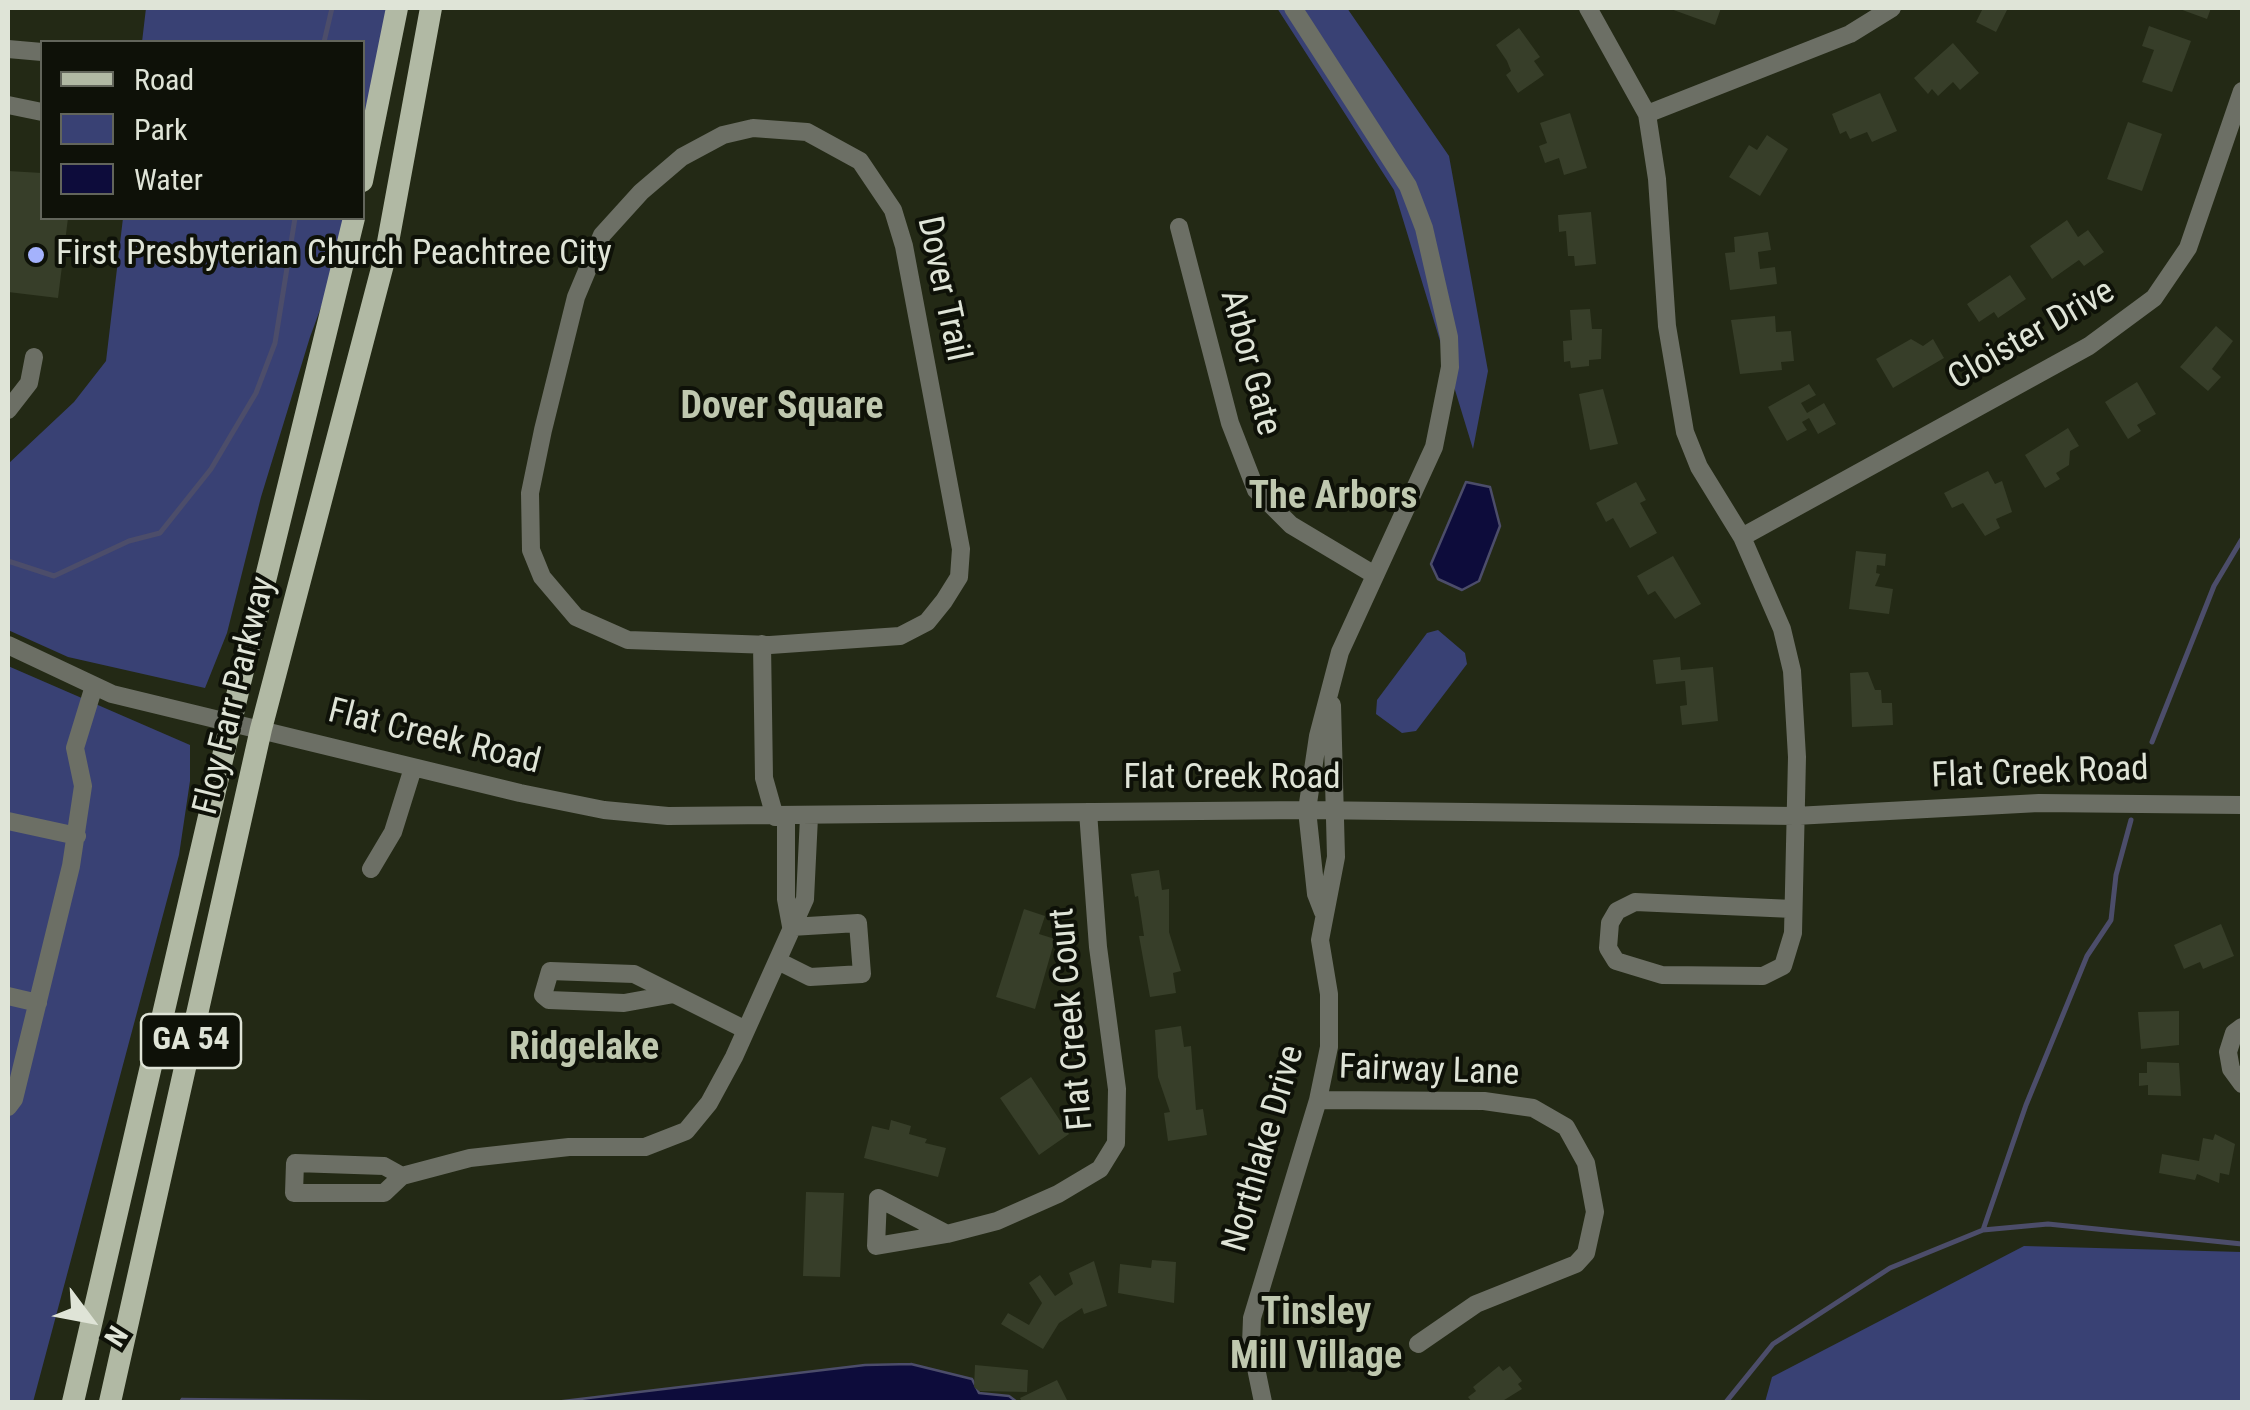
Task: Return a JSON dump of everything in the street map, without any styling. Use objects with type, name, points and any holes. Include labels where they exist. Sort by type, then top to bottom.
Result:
[{"type":"main road","points":[[365,167],[397,8]]},
{"type":"main road","name":"Floy Farr Parkway","points":[[110,1402],[262,729],[386,253],[430,8]]},
{"type":"main road","name":"Floy Farr Parkway","points":[[73,1402],[231,722],[354,220]]},
{"type":"street","name":"Northlake Drive","points":[[1294,8],[1408,186],[1424,228],[1450,338],[1450,367],[1434,447],[1340,652],[1318,736],[1307,810],[1314,880],[1324,912]]},
{"type":"street","points":[[1588,8],[1647,114],[1657,179],[1667,326],[1685,432],[1699,467],[1742,537],[1782,629],[1792,671],[1798,758],[1793,932],[1783,966],[1763,976],[1662,975],[1616,961],[1608,948],[1610,923],[1617,911],[1634,902],[1793,909]]},
{"type":"street","points":[[1647,114],[1850,34],[1892,8]]},
{"type":"street","points":[[8,49],[40,52]]},
{"type":"street","name":"Cloister Drive","points":[[1742,537],[2089,346],[2154,298],[2188,248],[2242,91]]},
{"type":"street","points":[[8,105],[40,112]]},
{"type":"street","name":"Dover Trail","points":[[780,128],[807,132],[860,161],[893,210],[960,550],[958,577],[944,602],[927,622],[900,636],[762,644],[656,644],[602,631],[576,617],[542,577],[528,526],[542,430],[568,326],[587,265],[602,235],[641,192],[682,158],[723,134],[780,128]]},
{"type":"street","name":"Arbor Gate","points":[[1178,228],[1230,423],[1256,490],[1291,525],[1373,574]]},
{"type":"street","points":[[8,410],[29,383],[34,357]]},
{"type":"street","points":[[762,644],[764,778],[780,817],[791,926]]},
{"type":"street","name":"Flat Creek Road","points":[[8,645],[94,686],[413,768],[604,810],[780,817],[1307,810],[1795,816],[2039,803],[2242,805]]},
{"type":"street","points":[[10,1102],[78,836],[83,786],[75,748],[94,686]]},
{"type":"street","name":"Northlake Drive","points":[[1264,1402],[1251,1344],[1252,1318],[1318,1100],[1331,1020],[1322,967],[1324,912],[1336,857],[1331,695]]},
{"type":"street","points":[[371,868],[393,832],[413,768]]},
{"type":"street","name":"Flat Creek Court","points":[[948,1234],[997,1221],[1058,1194],[1100,1168],[1116,1144],[1117,1089],[1098,947],[1088,812]]},
{"type":"street","points":[[402,1176],[384,1166],[295,1163],[294,1193],[384,1193],[402,1176],[529,1149],[645,1147],[686,1131],[708,1103],[746,1030],[804,899],[809,816]]},
{"type":"street","points":[[8,821],[78,836]]},
{"type":"street","points":[[778,961],[810,978],[862,974],[858,923],[791,926]]},
{"type":"street","points":[[674,994],[624,1003],[549,1000],[543,995],[550,972],[634,974],[674,994],[746,1030]]},
{"type":"street","points":[[8,996],[38,1004]]},
{"type":"street","points":[[2242,1026],[2231,1039],[2228,1052],[2231,1069],[2242,1084]]},
{"type":"street","name":"Fairway Lane","points":[[1318,1100],[1512,1103],[1533,1108],[1566,1127],[1586,1163],[1595,1212],[1586,1253],[1576,1264],[1476,1304],[1418,1344]]},
{"type":"green space","points":[[146,8],[397,8],[365,166],[365,40],[142,40]]},
{"type":"green space","points":[[1277,8],[1347,8],[1449,156],[1488,371],[1473,449],[1394,190]]},
{"type":"green space","points":[[123,220],[353,220],[310,337],[261,497],[227,633],[205,688],[68,657],[8,630],[8,464],[74,402],[106,361]]},
{"type":"green space","points":[[1438,630],[1465,653],[1467,664],[1416,731],[1402,733],[1376,714],[1377,700],[1427,633]]},
{"type":"green space","points":[[8,666],[190,745],[190,781],[179,855],[33,1402],[8,1402]]},
{"type":"green space","points":[[2024,1246],[2242,1252],[2242,1402],[1765,1402],[1772,1377]]},
{"type":"water","points":[[1466,482],[1490,487],[1500,526],[1479,581],[1462,590],[1438,579],[1431,564]]},
{"type":"water","points":[[911,1364],[972,1379],[979,1393],[1009,1396],[1017,1402],[555,1402],[865,1365]]},
{"type":"water","points":[[182,1399],[435,1402],[180,1402]]},
{"type":"building","points":[[1668,8],[1721,8],[1715,25]]},
{"type":"building","points":[[1983,8],[2008,8],[1996,32],[1976,22]]},
{"type":"building","points":[[2177,8],[2211,8],[2207,19]]},
{"type":"building","points":[[2149,26],[2191,41],[2172,92],[2142,82],[2154,50],[2142,46]]},
{"type":"building","points":[[1519,28],[1540,57],[1534,61],[1544,75],[1518,93],[1506,75],[1511,71],[1496,45]]},
{"type":"building","points":[[1953,43],[1979,73],[1960,90],[1953,82],[1938,96],[1932,89],[1928,94],[1914,78]]},
{"type":"building","points":[[1880,93],[1897,131],[1872,142],[1867,132],[1850,139],[1846,131],[1840,134],[1832,114]]},
{"type":"building","points":[[1570,113],[1587,168],[1564,175],[1559,158],[1545,163],[1539,146],[1547,143],[1540,123]]},
{"type":"building","points":[[2128,122],[2162,134],[2142,191],[2107,179]]},
{"type":"building","points":[[1767,135],[1788,149],[1760,196],[1729,177],[1749,145],[1757,150]]},
{"type":"building","name":"First Presbyterian Church Peachtree City","points":[[8,171],[40,173],[40,220],[68,220],[58,298],[8,292]]},
{"type":"building","points":[[1591,212],[1596,264],[1575,266],[1574,256],[1568,256],[1566,231],[1559,232],[1558,215]]},
{"type":"building","points":[[2067,220],[2078,237],[2088,230],[2104,252],[2084,266],[2079,260],[2052,279],[2030,246]]},
{"type":"building","points":[[1768,232],[1771,250],[1758,252],[1760,269],[1775,267],[1777,284],[1730,290],[1725,253],[1735,252],[1734,237]]},
{"type":"building","points":[[2010,275],[2026,299],[1998,318],[1994,312],[1979,322],[1967,304]]},
{"type":"building","points":[[1590,309],[1592,329],[1602,329],[1601,359],[1589,360],[1589,366],[1571,368],[1570,361],[1564,362],[1563,341],[1572,340],[1570,310]]},
{"type":"building","points":[[1775,316],[1776,332],[1791,331],[1794,361],[1781,362],[1782,370],[1740,374],[1731,320]]},
{"type":"building","points":[[2216,326],[2233,341],[2212,369],[2221,377],[2208,391],[2180,367]]},
{"type":"building","points":[[1911,339],[1923,346],[1933,339],[1944,358],[1893,388],[1876,359]]},
{"type":"building","points":[[2137,382],[2156,414],[2137,425],[2141,431],[2128,439],[2105,402]]},
{"type":"building","points":[[1809,384],[1816,395],[1801,403],[1807,413],[1824,403],[1836,424],[1818,434],[1809,418],[1802,422],[1807,430],[1787,441],[1768,407]]},
{"type":"building","points":[[1603,389],[1618,444],[1590,450],[1579,394]]},
{"type":"building","points":[[2068,428],[2079,446],[2070,451],[2069,465],[2056,473],[2060,479],[2045,488],[2025,455]]},
{"type":"building","points":[[1988,471],[1995,484],[2002,481],[2012,512],[1996,519],[2000,528],[1985,536],[1963,503],[1952,508],[1944,493]]},
{"type":"building","points":[[1636,482],[1646,500],[1640,503],[1657,533],[1630,548],[1613,518],[1606,522],[1596,503]]},
{"type":"building","points":[[1856,551],[1886,554],[1885,566],[1877,565],[1876,573],[1880,574],[1875,586],[1893,589],[1889,614],[1849,609]]},
{"type":"building","points":[[1673,556],[1701,604],[1675,619],[1655,591],[1648,595],[1637,576]]},
{"type":"building","points":[[1680,657],[1681,670],[1713,667],[1718,721],[1682,725],[1680,706],[1687,705],[1685,681],[1656,684],[1653,660]]},
{"type":"building","points":[[1868,672],[1875,690],[1881,690],[1882,703],[1892,703],[1893,725],[1852,727],[1850,673]]},
{"type":"building","points":[[1159,870],[1162,890],[1169,889],[1169,932],[1181,971],[1173,973],[1176,993],[1150,997],[1139,936],[1144,936],[1138,896],[1135,897],[1131,874]]},
{"type":"building","points":[[1024,909],[1045,916],[1039,934],[1055,939],[1035,1009],[996,997]]},
{"type":"building","points":[[2221,924],[2234,956],[2203,969],[2200,962],[2184,969],[2174,945]]},
{"type":"building","points":[[2179,1011],[2179,1045],[2141,1049],[2138,1012]]},
{"type":"building","points":[[1181,1026],[1184,1047],[1191,1046],[1196,1110],[1203,1109],[1207,1135],[1168,1141],[1164,1113],[1170,1112],[1158,1077],[1155,1030]]},
{"type":"building","points":[[2147,1062],[2179,1063],[2181,1096],[2148,1095],[2148,1085],[2139,1086],[2139,1073],[2147,1073]]},
{"type":"building","points":[[1031,1077],[1069,1134],[1039,1155],[1000,1098]]},
{"type":"building","points":[[891,1120],[911,1126],[909,1134],[927,1139],[925,1143],[946,1148],[938,1177],[864,1158],[872,1126],[889,1130]]},
{"type":"building","points":[[2215,1134],[2235,1144],[2229,1175],[2220,1173],[2219,1183],[2197,1174],[2195,1180],[2159,1173],[2162,1154],[2199,1161],[2203,1138],[2213,1140]]},
{"type":"building","points":[[806,1192],[844,1193],[840,1277],[803,1276]]},
{"type":"building","points":[[1152,1260],[1176,1262],[1174,1303],[1118,1293],[1120,1264],[1151,1268]]},
{"type":"building","points":[[1094,1261],[1107,1306],[1084,1314],[1082,1308],[1059,1323],[1043,1349],[1001,1324],[1008,1313],[1029,1325],[1042,1303],[1029,1283],[1040,1275],[1055,1296],[1073,1284],[1069,1273]]},
{"type":"building","points":[[975,1365],[1028,1370],[1027,1392],[979,1391],[974,1387]]},
{"type":"building","points":[[1499,1366],[1503,1371],[1510,1366],[1522,1381],[1518,1384],[1522,1389],[1501,1402],[1472,1402],[1468,1397],[1476,1391],[1473,1387]]},
{"type":"building","points":[[1057,1380],[1068,1402],[1022,1402],[1020,1398]]},
{"type":"waterway","points":[[324,40],[332,8]]},
{"type":"waterway","points":[[8,561],[54,576],[129,541],[160,533],[211,469],[256,393],[275,343],[295,220]]},
{"type":"waterway","points":[[2152,742],[2214,586],[2242,539]]},
{"type":"waterway","points":[[1983,1230],[2026,1105],[2087,956],[2111,920],[2116,875],[2131,820]]},
{"type":"waterway","points":[[1726,1402],[1773,1344],[1890,1268],[1983,1230],[2048,1224],[2242,1244]]},
{"type":"place","name":"First Presbyterian Church Peachtree City","points":[[36,255]]},
{"type":"district","name":"Dover Square","points":[[782,408]]},
{"type":"district","name":"The Arbors","points":[[1333,498]]},
{"type":"district","name":"Ridgelake","points":[[584,1049]]},
{"type":"district","name":"Tinsley Mill Village","points":[[1316,1336]]}]
